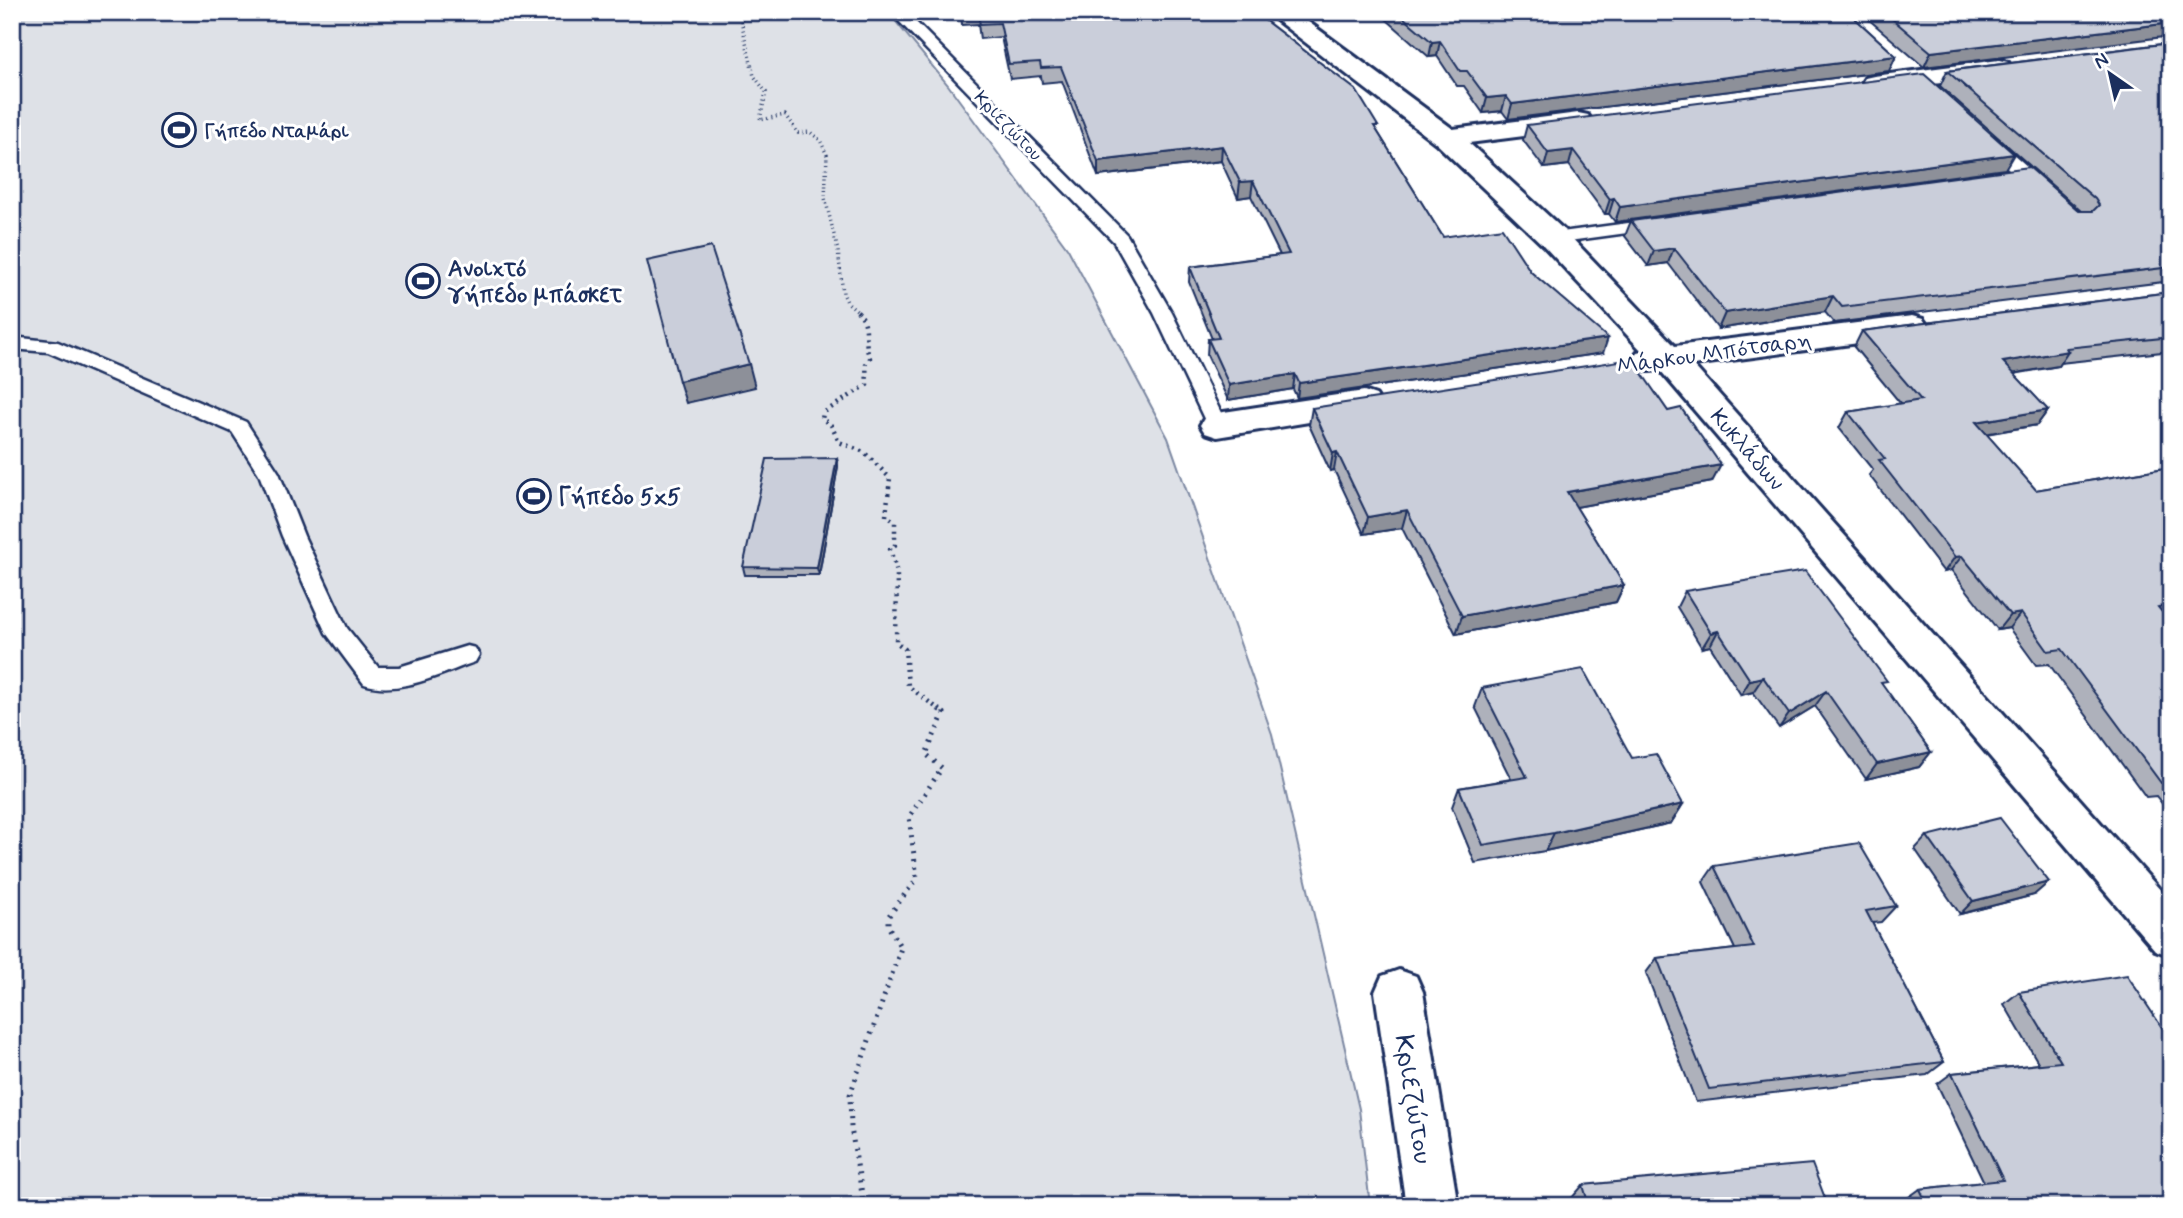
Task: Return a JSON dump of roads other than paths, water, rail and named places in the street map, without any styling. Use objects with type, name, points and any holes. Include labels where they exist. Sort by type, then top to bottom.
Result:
[{"type":"street","name":"Κυκλάδων","points":[[1278,12],[1447,138],[1554,238],[1667,357],[2171,935]]},
{"type":"street","points":[[1889,54],[1927,87]]},
{"type":"street","points":[[1849,87],[1927,87],[2024,65]]},
{"type":"street","points":[[1447,138],[1599,119]]},
{"type":"street","name":"Μάρκου Μπότσαρη","points":[[1612,366],[1939,322]]},
{"type":"street","points":[[1217,425],[1394,399]]},
{"type":"street","name":"Κριεζώτου","points":[[1399,992],[1432,1206]]},
{"type":"lane","name":"Κριεζώτου","points":[[897,12],[1121,239],[1163,313],[1217,425]]},
{"type":"lane","points":[[1976,131],[2051,197]]},
{"type":"lane","points":[[1997,177],[2025,174]]},
{"type":"lane","points":[[1554,238],[1679,221]]},
{"type":"lane","points":[[12,343],[51,346],[239,426],[269,472],[293,536],[338,633],[372,677],[399,677],[467,654]]},
{"type":"place","name":"Γήπεδο Νταμάρι","points":[[179,130]]},
{"type":"place","name":"Ανοιχτό γήπεδο μπάσκετ","points":[[423,281]]},
{"type":"place","name":"Γήπεδο 5x5","points":[[534,496]]}]
